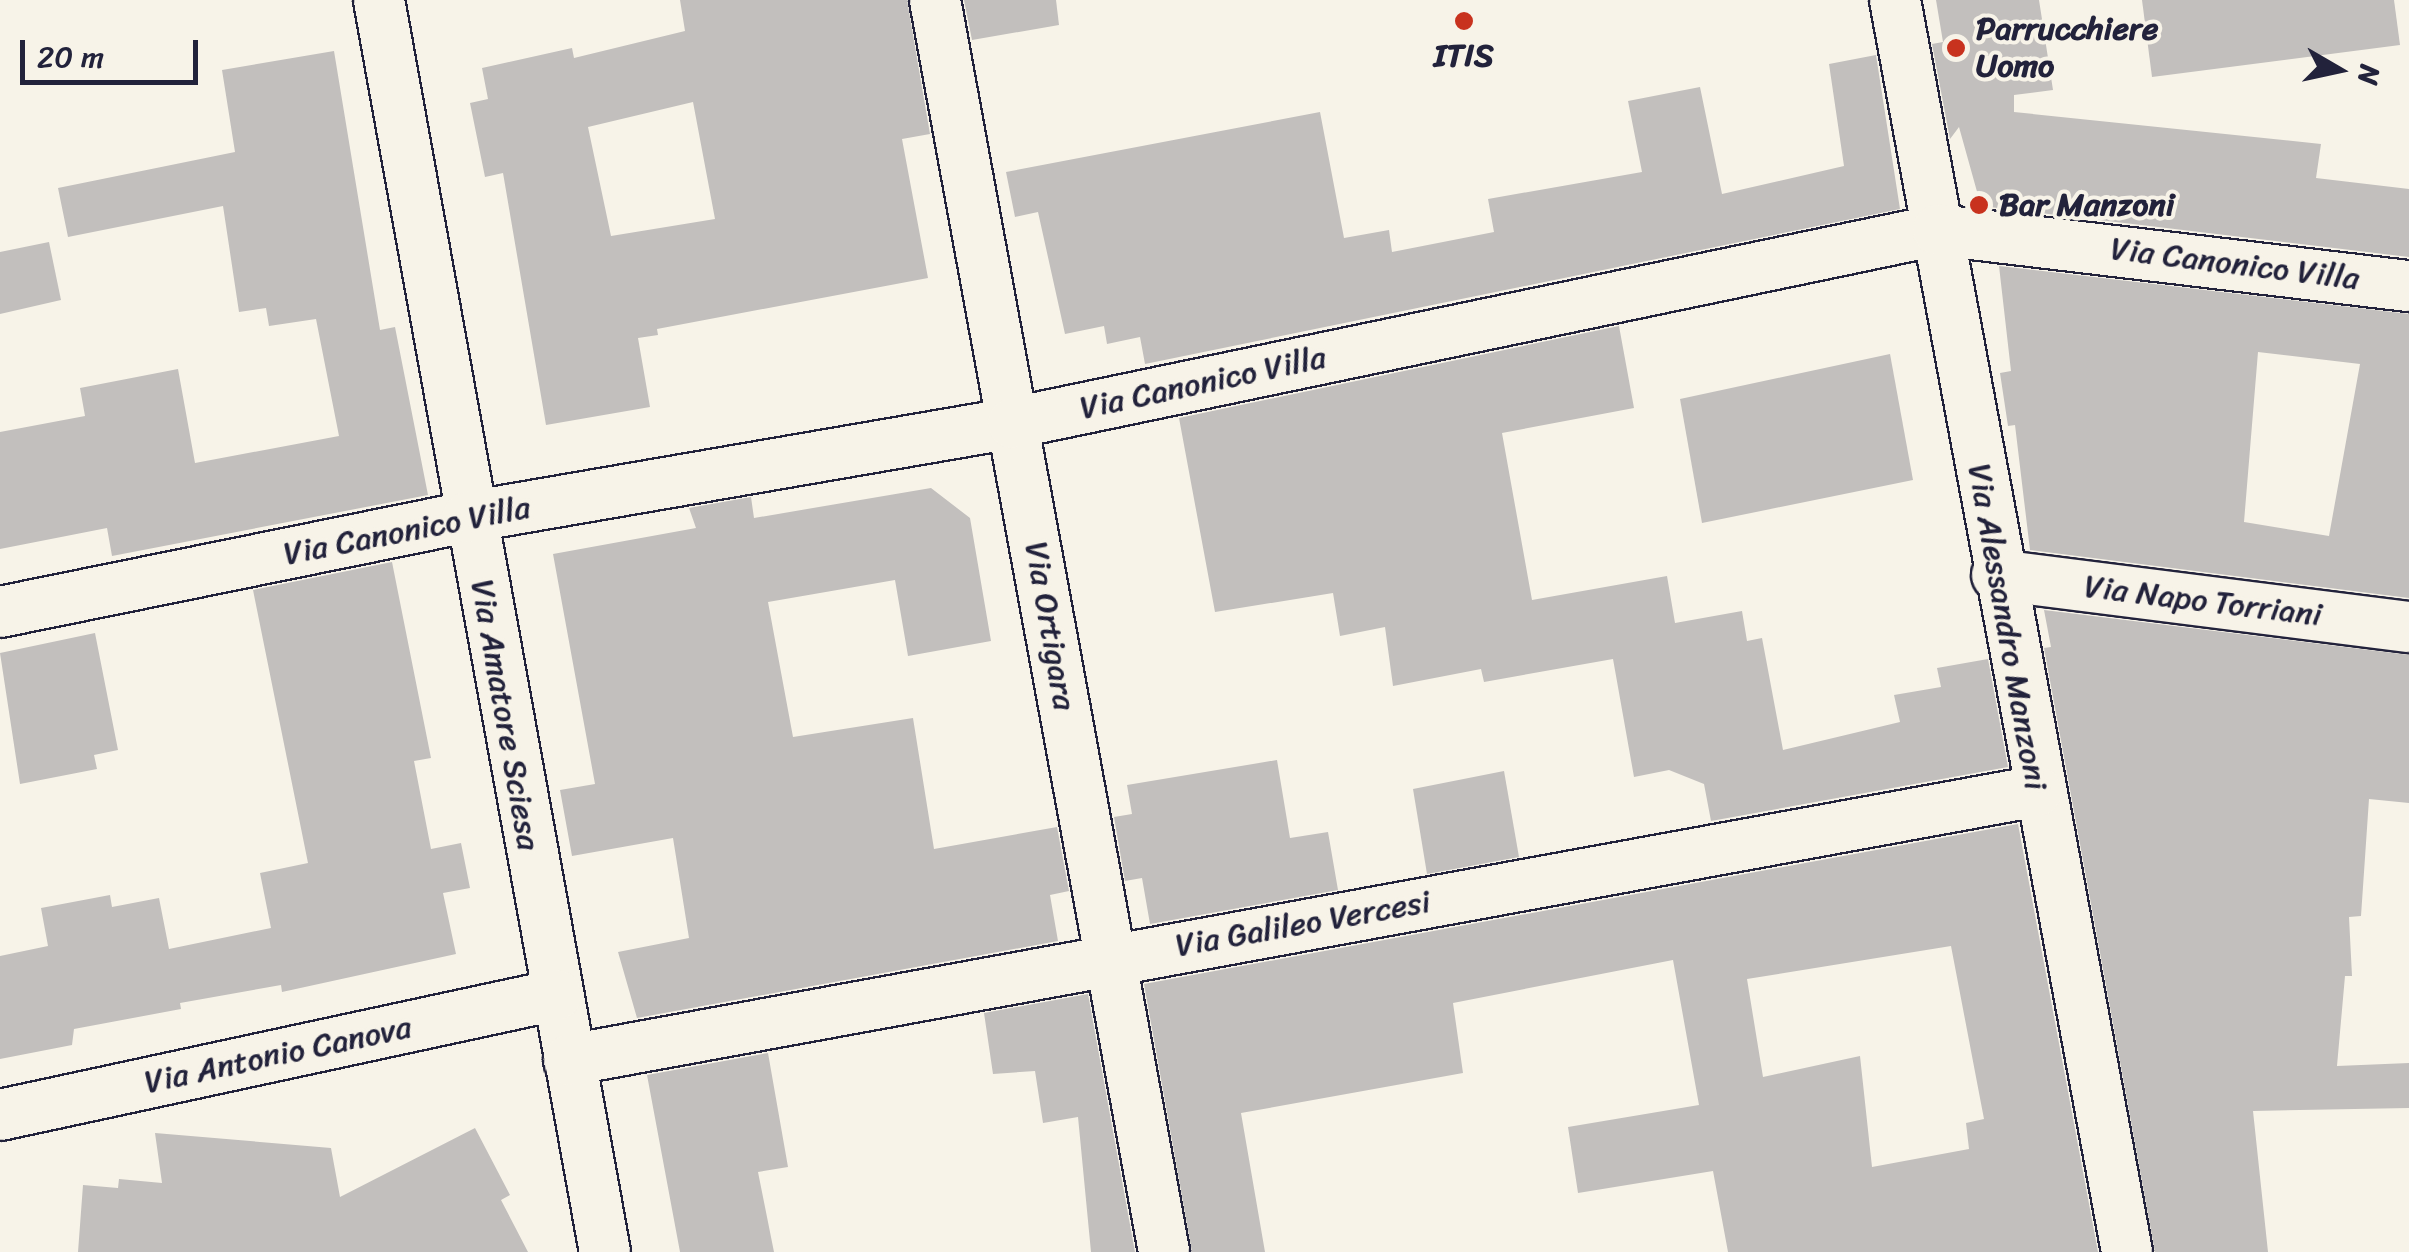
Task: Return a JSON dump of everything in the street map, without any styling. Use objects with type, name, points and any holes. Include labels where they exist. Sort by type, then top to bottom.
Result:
[{"type":"street","name":"Via Amatore Sciesa","points":[[379,0],[468,517],[604,1252]]},
{"type":"street","name":"Via Ortigara","points":[[935,0],[1164,1252]]},
{"type":"street","name":"Via Alessandro Manzoni","points":[[1895,0],[1996,574],[2126,1252]]},
{"type":"street","name":"Via Canonico Villa","points":[[0,612],[468,517],[1012,423],[1938,230],[2409,286]]},
{"type":"street","name":"Via Napo Torriani","points":[[1996,574],[2409,627]]},
{"type":"street","name":"Via Galileo Vercesi","points":[[569,1060],[2037,791]]},
{"type":"street","name":"Via Antonio Canova","points":[[0,1115],[556,995]]},
{"type":"building","points":[[680,0],[907,0],[930,134],[902,139],[928,278],[657,329],[658,335],[638,338],[650,407],[546,425],[503,173],[485,177],[470,103],[488,99],[482,68],[572,48],[574,58],[685,31]],"holes":[[[693,102],[715,219],[611,236],[588,127]]]},
{"type":"building","points":[[964,0],[1056,0],[1059,25],[972,40]]},
{"type":"building","points":[[1936,0],[2039,0],[2053,90],[2014,95],[2014,112],[2321,144],[2316,178],[2409,189],[2409,257],[1981,206],[1959,127],[1950,139],[1932,44],[1943,42]]},
{"type":"building","points":[[2142,0],[2394,0],[2400,45],[2152,77]]},
{"type":"building","points":[[334,51],[380,330],[395,327],[428,495],[112,556],[107,528],[0,549],[0,432],[85,416],[80,388],[178,369],[195,463],[339,436],[316,319],[269,326],[266,308],[239,312],[223,206],[68,237],[58,188],[235,152],[222,70]]},
{"type":"building","points":[[1876,55],[1900,209],[1145,364],[1140,337],[1107,344],[1104,326],[1065,334],[1038,212],[1015,217],[1006,172],[1320,112],[1344,238],[1389,230],[1392,252],[1494,232],[1488,199],[1642,172],[1628,101],[1700,87],[1722,194],[1844,166],[1829,64]]},
{"type":"building","points":[[49,242],[61,300],[0,314],[0,252]]},
{"type":"building","points":[[1999,266],[2409,314],[2409,598],[2030,550],[2015,425],[2008,426],[2000,373],[2011,371]],"holes":[[[2258,352],[2360,364],[2329,536],[2244,522]]]},
{"type":"building","points":[[1619,326],[1634,408],[1502,433],[1532,600],[1667,576],[1675,623],[1742,611],[1747,641],[1762,638],[1783,750],[1900,722],[1894,695],[1941,687],[1937,668],[1988,659],[2008,767],[1711,821],[1704,784],[1669,770],[1634,777],[1613,659],[1484,682],[1481,669],[1393,686],[1385,627],[1340,636],[1333,593],[1215,612],[1179,418]]},
{"type":"building","points":[[1890,354],[1913,480],[1702,523],[1680,399]]},
{"type":"building","points":[[931,488],[970,518],[991,641],[908,656],[895,580],[768,602],[793,737],[913,718],[934,849],[1057,827],[1069,891],[1050,895],[1058,941],[637,1018],[618,952],[689,938],[673,838],[572,856],[560,790],[595,784],[553,554],[696,528],[689,508],[751,497],[754,518]]},
{"type":"building","points":[[392,562],[431,758],[414,761],[431,849],[461,843],[470,888],[443,893],[456,954],[282,992],[281,985],[180,1003],[181,1009],[74,1029],[72,1045],[0,1059],[0,956],[48,946],[41,908],[110,895],[112,907],[159,898],[169,949],[271,928],[260,873],[308,863],[253,590]]},
{"type":"building","points":[[2044,610],[2409,655],[2409,803],[2369,799],[2361,916],[2349,917],[2352,976],[2345,976],[2337,1066],[2409,1063],[2409,1108],[2253,1111],[2268,1252],[2155,1252],[2044,648],[2051,647]]},
{"type":"building","points":[[95,633],[118,750],[94,755],[97,769],[20,784],[0,653]]},
{"type":"building","points":[[1277,760],[1290,838],[1328,832],[1338,890],[1150,924],[1142,878],[1125,881],[1114,817],[1132,814],[1127,785]]},
{"type":"building","points":[[1504,771],[1519,857],[1427,874],[1413,789]]},
{"type":"building","points":[[2018,824],[2098,1252],[1728,1252],[1713,1171],[1578,1193],[1568,1127],[1699,1105],[1673,960],[1453,1003],[1463,1073],[1241,1113],[1265,1252],[1192,1252],[1144,984]],"holes":[[[1951,946],[1984,1119],[1966,1123],[1969,1149],[1872,1167],[1860,1056],[1763,1077],[1747,979]]]},
{"type":"building","points":[[1088,994],[1135,1252],[1091,1252],[1078,1117],[1043,1123],[1035,1071],[993,1074],[984,1013]]},
{"type":"building","points":[[768,1053],[788,1167],[758,1172],[774,1252],[680,1252],[647,1075]]},
{"type":"building","points":[[475,1128],[510,1195],[501,1200],[528,1252],[78,1252],[83,1185],[118,1188],[119,1179],[162,1183],[155,1133],[331,1148],[340,1197]]},
{"type":"place","name":"ITIS","points":[[1464,21]]},
{"type":"place","name":"Parrucchiere Uomo","points":[[1956,48]]},
{"type":"place","name":"Bar Manzoni","points":[[1979,205]]}]
